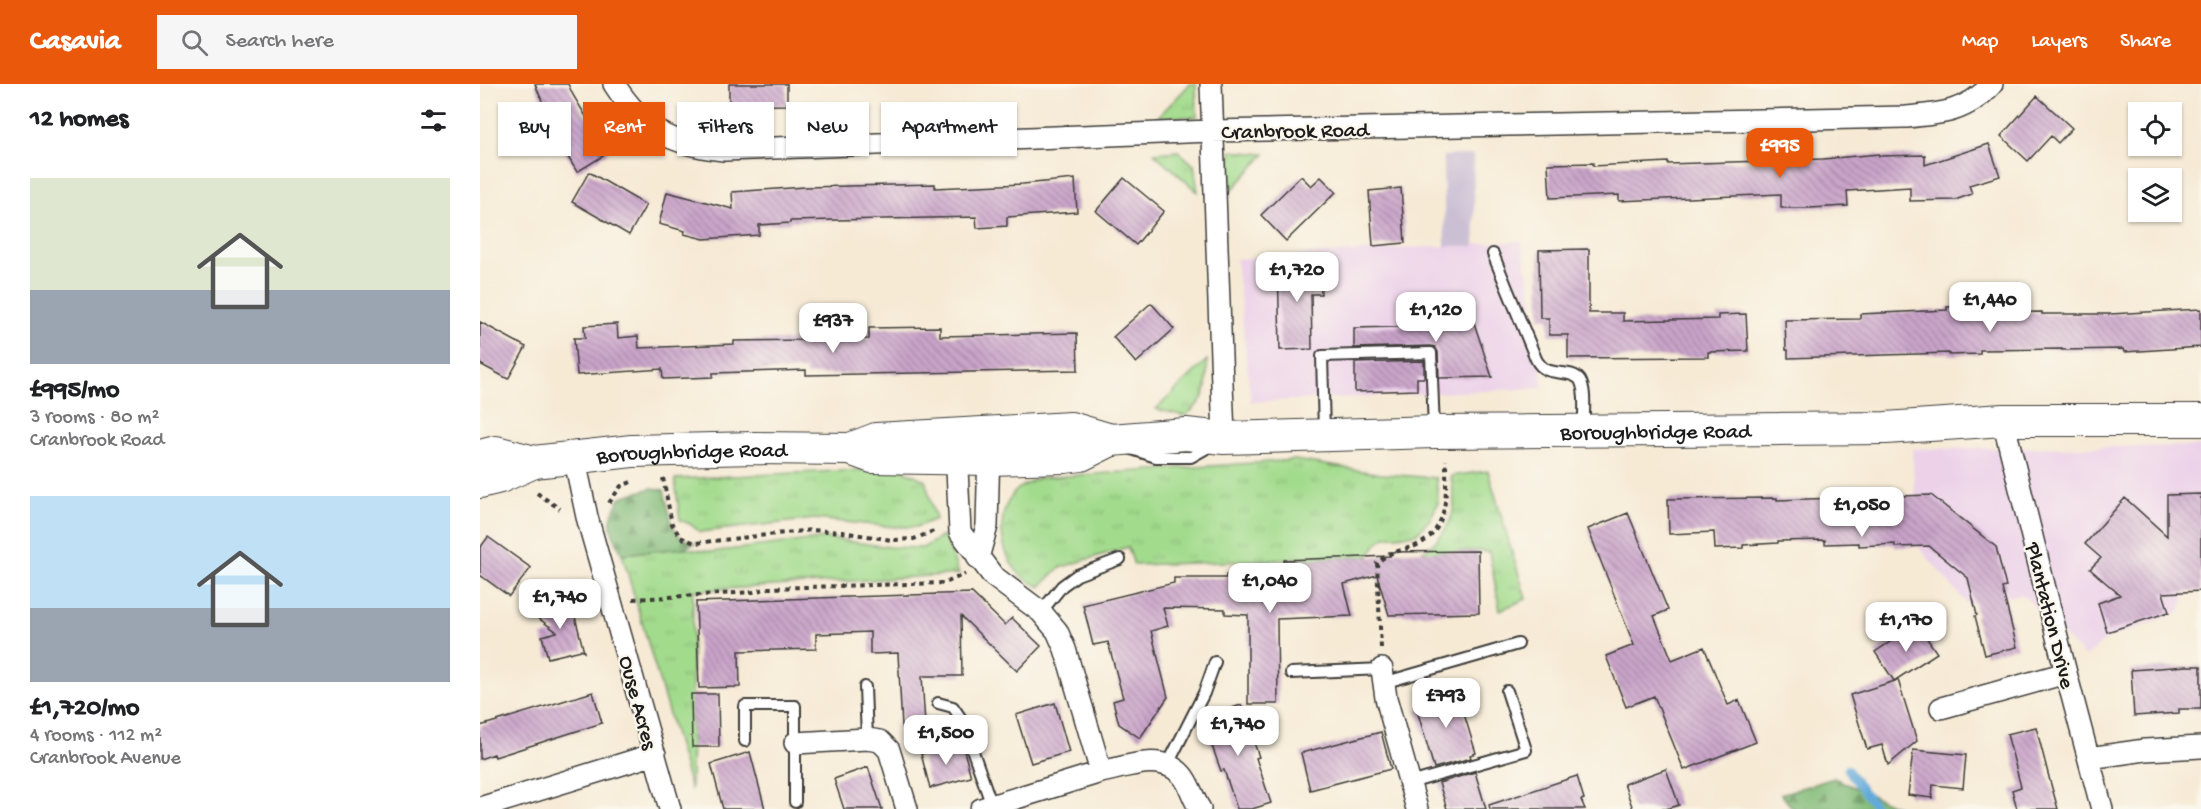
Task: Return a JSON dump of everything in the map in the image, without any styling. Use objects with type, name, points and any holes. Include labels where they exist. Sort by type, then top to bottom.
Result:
[{"type":"main road","name":"Boroughbridge Road","points":[[480,482],[500,477],[534,462],[574,456],[632,451],[754,448],[850,449],[872,457],[956,446],[989,446],[1071,428],[1111,440],[1186,434],[1224,438],[1886,428],[2003,420],[2201,420]]},
{"type":"main road","name":"Boroughbridge Road","points":[[480,456],[496,452],[534,462]]},
{"type":"street","name":"Cranbrook Road","points":[[614,84],[628,106],[649,126],[674,140],[696,148],[724,150],[1212,131],[1906,117],[1957,109],[1975,101],[1992,84]]},
{"type":"street","points":[[1211,84],[1224,438]]},
{"type":"street","name":"Plantation Drive","points":[[2003,420],[2102,809]]},
{"type":"street","points":[[956,446],[960,532],[993,576],[1041,612],[1057,631],[1065,649],[1101,772]]},
{"type":"street","points":[[978,558],[987,526],[989,446]]},
{"type":"street","name":"Ouse Acres","points":[[574,456],[587,517],[670,809]]},
{"type":"street","points":[[1941,708],[2066,673]]},
{"type":"street","points":[[1382,676],[1410,783],[1412,808]]},
{"type":"street","points":[[795,743],[867,739],[880,741],[889,750],[907,809]]},
{"type":"street","points":[[2089,758],[2145,750],[2201,747]]},
{"type":"street","points":[[480,808],[655,754]]},
{"type":"street","points":[[987,807],[1101,772],[1150,762],[1168,764],[1183,776],[1200,809]]},
{"type":"lane","points":[[1493,254],[1536,359],[1543,369],[1573,375],[1579,379],[1583,394],[1584,431]]},
{"type":"lane","points":[[1324,435],[1322,356],[1431,353],[1440,433]]},
{"type":"lane","points":[[1041,612],[1062,586],[1077,575],[1120,559]]},
{"type":"lane","points":[[1291,673],[1382,676],[1518,644]]},
{"type":"lane","points":[[1168,764],[1204,693],[1215,662]]},
{"type":"lane","points":[[865,687],[867,739]]},
{"type":"lane","points":[[1410,783],[1526,750],[1507,691]]},
{"type":"lane","points":[[938,704],[953,707],[962,720],[987,807]]},
{"type":"lane","points":[[745,741],[745,706],[795,706],[795,802]]},
{"type":"path","points":[[1382,676],[1377,563],[1389,552],[1416,545],[1435,532],[1446,506],[1440,433]]},
{"type":"path","points":[[663,478],[672,524],[680,537],[696,543],[812,530],[892,540],[914,539],[958,520]]},
{"type":"path","points":[[612,600],[753,592],[769,588],[945,584],[963,576],[978,558]]},
{"type":"shaded area","points":[[1473,155],[1475,246],[1445,246],[1443,156]]},
{"type":"shaded area","points":[[1522,241],[1541,351],[1542,388],[1251,402],[1236,259]]},
{"type":"shaded area","points":[[2201,446],[2201,591],[2186,592],[2180,612],[2108,638],[2085,657],[2022,594],[1967,604],[1918,546],[1912,449]]},
{"type":"green space","points":[[1190,84],[1196,84],[1197,117],[1158,117]]},
{"type":"green space","points":[[1178,151],[1194,165],[1198,192],[1154,153]]},
{"type":"green space","points":[[1231,151],[1265,154],[1231,191]]},
{"type":"green space","points":[[1207,360],[1205,392],[1193,410],[1185,416],[1156,409]]},
{"type":"green space","points":[[1295,460],[1381,474],[1436,478],[1438,503],[1430,519],[1416,534],[1385,537],[1377,543],[1368,557],[1134,565],[1128,547],[1059,568],[1040,587],[1024,578],[1016,570],[1005,547],[1002,521],[1010,498],[1018,489],[1039,478]]},
{"type":"green space","points":[[899,468],[925,480],[936,519],[916,527],[815,519],[700,532],[680,520],[675,479]]},
{"type":"green space","points":[[1488,471],[1526,599],[1500,610],[1489,552],[1420,553],[1438,539],[1451,519],[1454,504],[1451,476]]},
{"type":"green space","points":[[652,488],[664,490],[672,524],[680,537],[695,543],[683,548],[622,554],[612,531],[613,513],[621,497]]},
{"type":"green space","points":[[944,535],[959,574],[693,591],[691,790],[622,554],[683,548],[712,552],[826,538],[889,547],[923,548]]},
{"type":"green space","points":[[1834,778],[1902,809],[1793,809],[1781,794]]},
{"type":"building","points":[[535,84],[568,84],[583,112],[583,156],[603,156],[577,172],[567,156],[571,156],[571,102],[542,102]]},
{"type":"building","points":[[729,84],[787,84],[786,105],[774,105],[774,102],[729,102]]},
{"type":"building","points":[[2037,96],[2072,128],[2058,143],[2051,136],[2028,161],[2001,136]]},
{"type":"building","points":[[1989,144],[2000,176],[1969,185],[1972,194],[1955,200],[1910,201],[1910,187],[1847,191],[1848,206],[1809,208],[1781,208],[1781,194],[1619,201],[1619,195],[1550,198],[1548,164],[1593,163],[1593,166],[1668,162],[1668,164],[1823,159],[1879,154],[1879,156],[1925,155],[1925,165]]},
{"type":"building","points":[[589,172],[646,205],[629,235],[572,202]]},
{"type":"building","points":[[1301,176],[1311,186],[1321,177],[1336,192],[1286,241],[1261,215]]},
{"type":"building","points":[[1124,178],[1164,211],[1136,245],[1096,211]]},
{"type":"building","points":[[1075,179],[1077,212],[1007,217],[1007,226],[977,228],[976,217],[790,221],[790,223],[759,225],[759,235],[704,239],[659,224],[667,192],[733,209],[732,192],[805,187],[935,184],[935,188]]},
{"type":"building","points":[[1401,188],[1405,243],[1373,246],[1369,191]]},
{"type":"building","points":[[1589,249],[1589,313],[1623,313],[1623,321],[1718,319],[1718,315],[1746,314],[1748,351],[1708,352],[1708,357],[1568,358],[1568,335],[1549,335],[1549,318],[1540,318],[1539,250]]},
{"type":"building","points":[[1320,262],[1321,294],[1311,294],[1312,349],[1280,350],[1278,263]]},
{"type":"building","points":[[1151,303],[1174,329],[1136,363],[1113,337]]},
{"type":"building","points":[[1457,304],[1473,320],[1492,377],[1439,378],[1438,352],[1435,347],[1431,346],[1354,348],[1354,328],[1441,326],[1441,308]]},
{"type":"building","points":[[1979,306],[1979,313],[2042,312],[2042,314],[2110,314],[2201,309],[2201,347],[2124,352],[2123,349],[1980,350],[1980,354],[1788,358],[1788,350],[1786,350],[1785,320],[1860,319],[1860,314],[1947,310],[1947,307]]},
{"type":"building","points":[[480,322],[526,347],[508,379],[480,364]]},
{"type":"building","points":[[617,324],[618,338],[638,336],[639,348],[734,344],[734,341],[869,339],[869,328],[940,327],[940,336],[1077,333],[1078,370],[806,375],[806,370],[713,373],[713,377],[663,379],[662,369],[577,375],[574,338],[585,338],[584,326]]},
{"type":"building","points":[[1424,361],[1424,378],[1417,378],[1417,390],[1355,392],[1355,363]]},
{"type":"building","points":[[2201,494],[2201,591],[2163,593],[2169,612],[2107,632],[2098,603],[2120,595],[2090,569],[2101,558],[2085,544],[2125,498],[2167,536],[2167,495]]},
{"type":"building","points":[[1931,495],[1996,547],[2006,587],[2002,588],[2017,647],[1985,655],[1968,578],[1929,546],[1895,547],[1895,544],[1859,546],[1859,543],[1825,544],[1825,540],[1778,541],[1778,543],[1743,545],[1743,548],[1715,549],[1714,532],[1669,534],[1668,499],[1777,498],[1777,500]]},
{"type":"building","points":[[1628,513],[1668,610],[1654,616],[1672,660],[1704,647],[1728,705],[1739,700],[1756,742],[1684,770],[1654,696],[1626,707],[1606,656],[1634,645],[1588,529]]},
{"type":"building","points":[[488,537],[531,568],[509,596],[480,575],[480,548]]},
{"type":"building","points":[[1478,551],[1479,613],[1389,615],[1377,575],[1344,584],[1352,616],[1277,619],[1278,704],[1248,704],[1248,615],[1225,614],[1225,609],[1163,608],[1168,626],[1151,631],[1168,697],[1140,738],[1119,724],[1113,701],[1123,698],[1108,642],[1093,645],[1083,605],[1174,583],[1174,578],[1226,578],[1226,575],[1285,577],[1284,560],[1390,556],[1389,552]]},
{"type":"building","points":[[972,593],[1005,625],[1012,618],[1041,646],[1017,671],[961,616],[962,676],[922,676],[925,725],[902,727],[898,653],[870,654],[870,632],[816,634],[816,649],[739,651],[740,687],[699,688],[696,602]]},
{"type":"building","points":[[571,601],[584,652],[581,650],[548,658],[542,636],[557,632],[530,612]]},
{"type":"building","points":[[1917,624],[1937,653],[1894,681],[1875,652]]},
{"type":"building","points":[[2201,666],[2201,709],[2179,709],[2179,713],[2134,716],[2131,670]]},
{"type":"building","points":[[1898,680],[1917,741],[1888,765],[1882,745],[1867,749],[1850,695]]},
{"type":"building","points":[[1456,688],[1476,753],[1470,755],[1471,758],[1434,768],[1417,710],[1427,708],[1424,698]]},
{"type":"building","points":[[593,692],[602,723],[495,757],[494,754],[480,759],[480,726]]},
{"type":"building","points":[[691,694],[718,694],[719,747],[692,747]]},
{"type":"building","points":[[1055,703],[1069,752],[1031,763],[1016,715]]},
{"type":"building","points":[[1241,705],[1259,757],[1256,758],[1271,803],[1252,809],[1237,809],[1224,770],[1221,771],[1202,718]]},
{"type":"building","points":[[2036,727],[2058,809],[2017,809],[2012,790],[2021,787],[2007,734]]},
{"type":"building","points":[[1381,732],[1391,769],[1310,790],[1301,753]]},
{"type":"building","points":[[962,743],[971,777],[930,788],[921,754]]},
{"type":"building","points":[[1913,750],[1966,755],[1963,788],[1933,785],[1932,798],[1908,795]]},
{"type":"building","points":[[750,752],[765,809],[723,809],[711,764]]},
{"type":"building","points":[[868,767],[882,809],[844,809],[834,779]]},
{"type":"building","points":[[1666,769],[1679,805],[1666,809],[1633,809],[1624,784]]},
{"type":"building","points":[[1475,772],[1486,809],[1447,809],[1439,783]]},
{"type":"building","points":[[1577,776],[1585,809],[1490,809],[1489,805]]},
{"type":"waterway","points":[[1847,769],[1877,809]]}]
